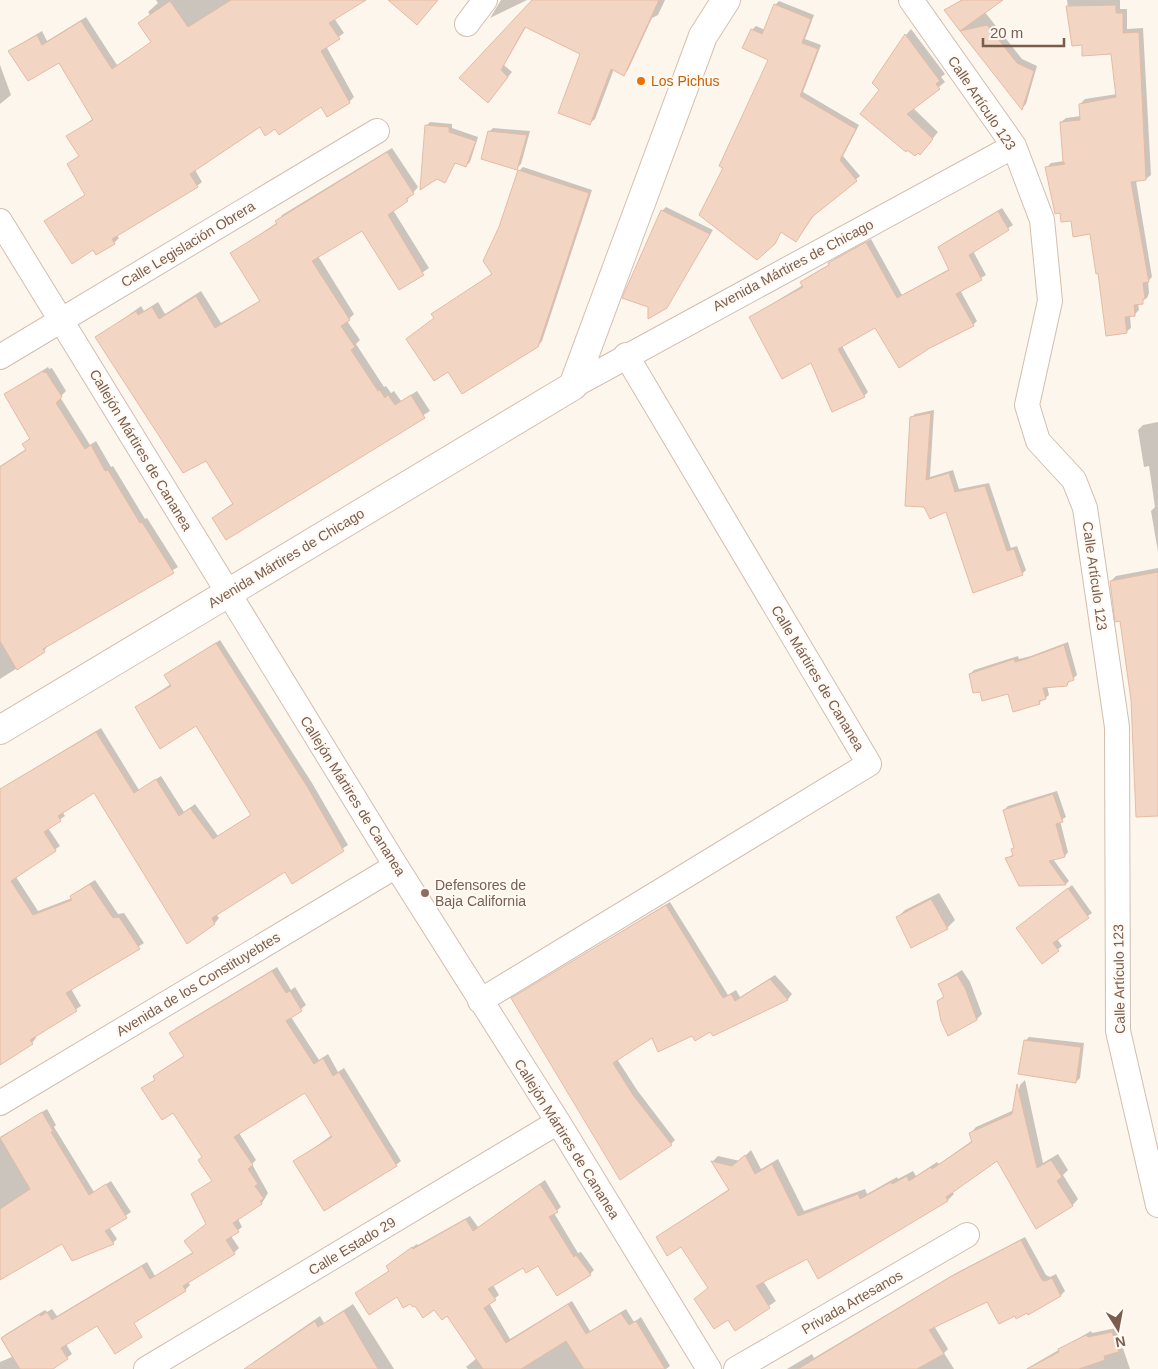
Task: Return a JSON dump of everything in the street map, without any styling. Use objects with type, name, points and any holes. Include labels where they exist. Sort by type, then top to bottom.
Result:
[{"type":"street","points":[[467,24],[485,0]]},
{"type":"street","points":[[573,386],[703,36],[726,0]]},
{"type":"street","name":"Calle Artículo 123","points":[[911,0],[1014,146],[1042,220],[1050,301],[1027,405],[1038,441],[1074,480],[1085,508],[1117,727],[1118,1031],[1158,1205]]},
{"type":"street","name":"Calle Legislación Obrera","points":[[0,357],[62,318],[377,131]]},
{"type":"street","name":"Avenida Mártires de Chicago","points":[[0,730],[573,386],[1014,146]]},
{"type":"street","name":"Callejón Mártires de Cananea","points":[[0,220],[62,318],[227,593],[480,1001],[558,1122],[709,1369]]},
{"type":"street","name":"Calle Mártires de Cananea","points":[[480,1001],[869,764],[626,356]]},
{"type":"street","name":"Avenida de los Constituyebtes","points":[[0,1103],[396,866]]},
{"type":"street","name":"Calle Estado 29","points":[[150,1368],[558,1122]]},
{"type":"street","name":"Privada Artesanos","points":[[736,1369],[967,1235]]},
{"type":"building","points":[[231,0],[366,0],[329,23],[340,39],[321,51],[350,103],[327,117],[321,107],[279,135],[275,129],[265,136],[260,127],[190,174],[198,187],[112,239],[115,244],[96,255],[93,250],[72,264],[44,221],[85,195],[67,164],[79,156],[66,136],[93,120],[59,63],[28,81],[8,51],[37,35],[42,45],[81,21],[112,69],[151,42],[138,23],[170,1],[188,27]]},
{"type":"building","points":[[388,0],[438,0],[417,25]]},
{"type":"building","points":[[532,0],[659,0],[624,76],[611,69],[590,125],[558,113],[580,54],[525,27],[501,70],[508,77],[488,103],[459,78]]},
{"type":"building","points":[[962,0],[1003,0],[960,31],[944,10]]},
{"type":"building","points":[[774,4],[811,19],[802,43],[818,49],[800,96],[856,129],[840,160],[857,181],[812,217],[796,242],[781,232],[775,244],[757,260],[699,215],[723,168],[719,166],[768,60],[742,48],[751,29],[762,34]]},
{"type":"building","points":[[1116,5],[1116,13],[1123,13],[1123,33],[1139,32],[1146,180],[1131,182],[1149,282],[1143,283],[1145,299],[1143,299],[1143,304],[1134,305],[1135,316],[1125,317],[1127,333],[1106,336],[1098,273],[1096,274],[1090,234],[1073,237],[1071,221],[1061,222],[1060,213],[1055,214],[1045,167],[1065,164],[1063,161],[1060,122],[1080,120],[1079,104],[1116,97],[1111,54],[1082,56],[1082,45],[1072,46],[1066,6]]},
{"type":"building","points":[[987,25],[1017,63],[1034,71],[1022,110],[960,31]]},
{"type":"building","points":[[905,34],[940,81],[936,84],[940,89],[907,114],[933,139],[920,155],[918,153],[915,156],[907,150],[906,152],[860,114],[879,90],[872,83]]},
{"type":"building","points":[[425,125],[449,127],[449,132],[476,141],[466,167],[455,163],[445,183],[437,179],[420,190]]},
{"type":"building","points":[[488,131],[527,135],[517,170],[481,159]]},
{"type":"building","points":[[387,152],[414,194],[406,199],[408,201],[388,215],[424,275],[399,290],[362,231],[312,261],[350,320],[341,326],[355,347],[351,350],[378,391],[380,390],[385,398],[388,395],[395,405],[411,395],[425,418],[226,540],[212,518],[233,504],[206,461],[183,473],[95,337],[136,311],[138,315],[152,307],[159,319],[196,296],[215,328],[260,301],[230,253],[277,224],[275,221]]},
{"type":"building","points":[[518,170],[589,193],[538,347],[462,394],[448,372],[434,381],[406,339],[434,318],[431,314],[492,274],[483,261],[499,227]]},
{"type":"building","points":[[661,210],[710,234],[667,308],[648,319],[648,307],[622,298]]},
{"type":"building","points":[[998,211],[1009,230],[969,255],[982,280],[956,294],[974,326],[930,348],[899,368],[875,328],[838,349],[865,397],[832,412],[811,363],[782,379],[749,317],[803,287],[800,282],[829,265],[828,263],[866,242],[897,298],[949,270],[938,247]]},
{"type":"building","points":[[43,371],[44,373],[46,372],[62,397],[56,403],[85,449],[91,445],[105,471],[108,470],[140,523],[142,522],[174,573],[43,649],[45,652],[17,670],[0,641],[0,467],[26,450],[22,444],[30,439],[4,394]]},
{"type":"building","points":[[931,413],[926,480],[949,473],[955,492],[985,486],[1007,551],[1014,549],[1023,575],[973,593],[946,512],[930,519],[924,507],[905,506],[910,417]]},
{"type":"building","points":[[1158,572],[1158,816],[1136,817],[1131,700],[1120,621],[1115,622],[1110,581]]},
{"type":"building","points":[[216,643],[308,788],[344,851],[292,884],[285,872],[212,918],[215,924],[187,944],[94,793],[58,816],[61,821],[44,832],[56,851],[11,881],[33,915],[72,900],[70,896],[90,884],[113,918],[119,917],[140,949],[66,993],[77,1011],[30,1040],[33,1044],[0,1065],[0,789],[96,732],[134,793],[156,779],[179,816],[190,808],[213,839],[251,815],[196,726],[160,749],[135,707],[171,686],[164,675]]},
{"type":"building","points":[[1064,645],[1074,680],[1068,682],[1067,686],[1043,688],[1046,699],[1039,701],[1040,704],[1013,712],[1008,694],[982,701],[980,692],[973,693],[969,674],[1014,659],[1015,662],[1026,659]]},
{"type":"building","points":[[1053,794],[1063,822],[1056,824],[1065,857],[1049,861],[1066,885],[1019,886],[1005,858],[1013,856],[1011,849],[1014,848],[1003,810]]},
{"type":"building","points":[[1068,888],[1089,918],[1053,943],[1059,951],[1042,964],[1016,928]]},
{"type":"building","points":[[931,899],[948,929],[911,948],[896,917]]},
{"type":"building","points":[[666,905],[723,998],[731,994],[735,1001],[770,979],[788,1000],[713,1036],[710,1032],[695,1041],[692,1036],[658,1052],[652,1038],[613,1063],[633,1095],[672,1145],[620,1180],[511,998]]},
{"type":"building","points":[[272,971],[286,993],[290,991],[302,1011],[286,1021],[314,1064],[323,1058],[333,1076],[339,1072],[397,1166],[324,1211],[293,1161],[332,1137],[305,1093],[234,1137],[253,1165],[248,1169],[258,1184],[255,1186],[264,1199],[260,1201],[262,1204],[233,1223],[239,1232],[226,1240],[235,1254],[183,1286],[186,1291],[134,1323],[142,1337],[115,1354],[97,1326],[61,1348],[68,1359],[53,1369],[20,1369],[1,1338],[40,1314],[41,1316],[47,1312],[52,1320],[142,1266],[150,1279],[193,1253],[184,1241],[206,1224],[191,1194],[212,1181],[198,1160],[202,1157],[173,1113],[162,1120],[141,1088],[155,1080],[153,1076],[184,1056],[169,1033]]},
{"type":"building","points":[[957,975],[965,988],[977,1020],[948,1036],[941,1021],[937,1001],[944,997],[938,984]]},
{"type":"building","points":[[1024,1040],[1081,1047],[1076,1083],[1018,1074]]},
{"type":"building","points":[[1017,1084],[1037,1168],[1051,1160],[1062,1177],[1057,1181],[1073,1206],[1036,1229],[997,1161],[946,1197],[948,1201],[818,1279],[807,1259],[756,1286],[770,1308],[735,1331],[728,1320],[714,1329],[694,1299],[708,1288],[681,1247],[667,1256],[656,1237],[729,1190],[711,1161],[732,1166],[745,1155],[755,1174],[772,1164],[798,1216],[858,1194],[860,1199],[891,1182],[892,1184],[907,1176],[909,1181],[931,1167],[932,1169],[972,1142],[969,1133],[1012,1114]]},
{"type":"building","points":[[42,1112],[53,1131],[51,1132],[89,1195],[106,1184],[127,1218],[105,1231],[114,1244],[72,1261],[62,1244],[0,1280],[0,1209],[30,1189],[0,1138]]},
{"type":"building","points":[[540,1184],[558,1212],[549,1217],[574,1257],[576,1255],[591,1275],[557,1296],[538,1266],[526,1273],[523,1268],[488,1289],[496,1300],[484,1308],[506,1343],[568,1304],[586,1334],[621,1313],[629,1325],[636,1321],[665,1369],[584,1369],[566,1341],[521,1369],[483,1369],[447,1316],[442,1320],[434,1310],[423,1318],[415,1306],[413,1307],[410,1304],[403,1308],[397,1297],[369,1315],[355,1293],[389,1271],[386,1266],[412,1247],[413,1249],[466,1219],[473,1231]]},
{"type":"building","points":[[1021,1240],[1042,1280],[1045,1281],[1052,1278],[1061,1296],[1028,1315],[1027,1313],[1016,1319],[1015,1316],[999,1324],[987,1302],[929,1330],[944,1354],[917,1369],[798,1369],[950,1277]]},
{"type":"building","points":[[344,1311],[378,1369],[244,1369],[315,1321],[318,1327]]},
{"type":"building","points":[[1112,1332],[1119,1352],[1104,1356],[1105,1360],[1079,1369],[1027,1369],[1059,1352],[1058,1349],[1086,1335],[1088,1337]]},
{"type":"place","name":"Los Pichus","points":[[641,81]]},
{"type":"place","name":"Defensores de Baja California","points":[[425,893]]}]
